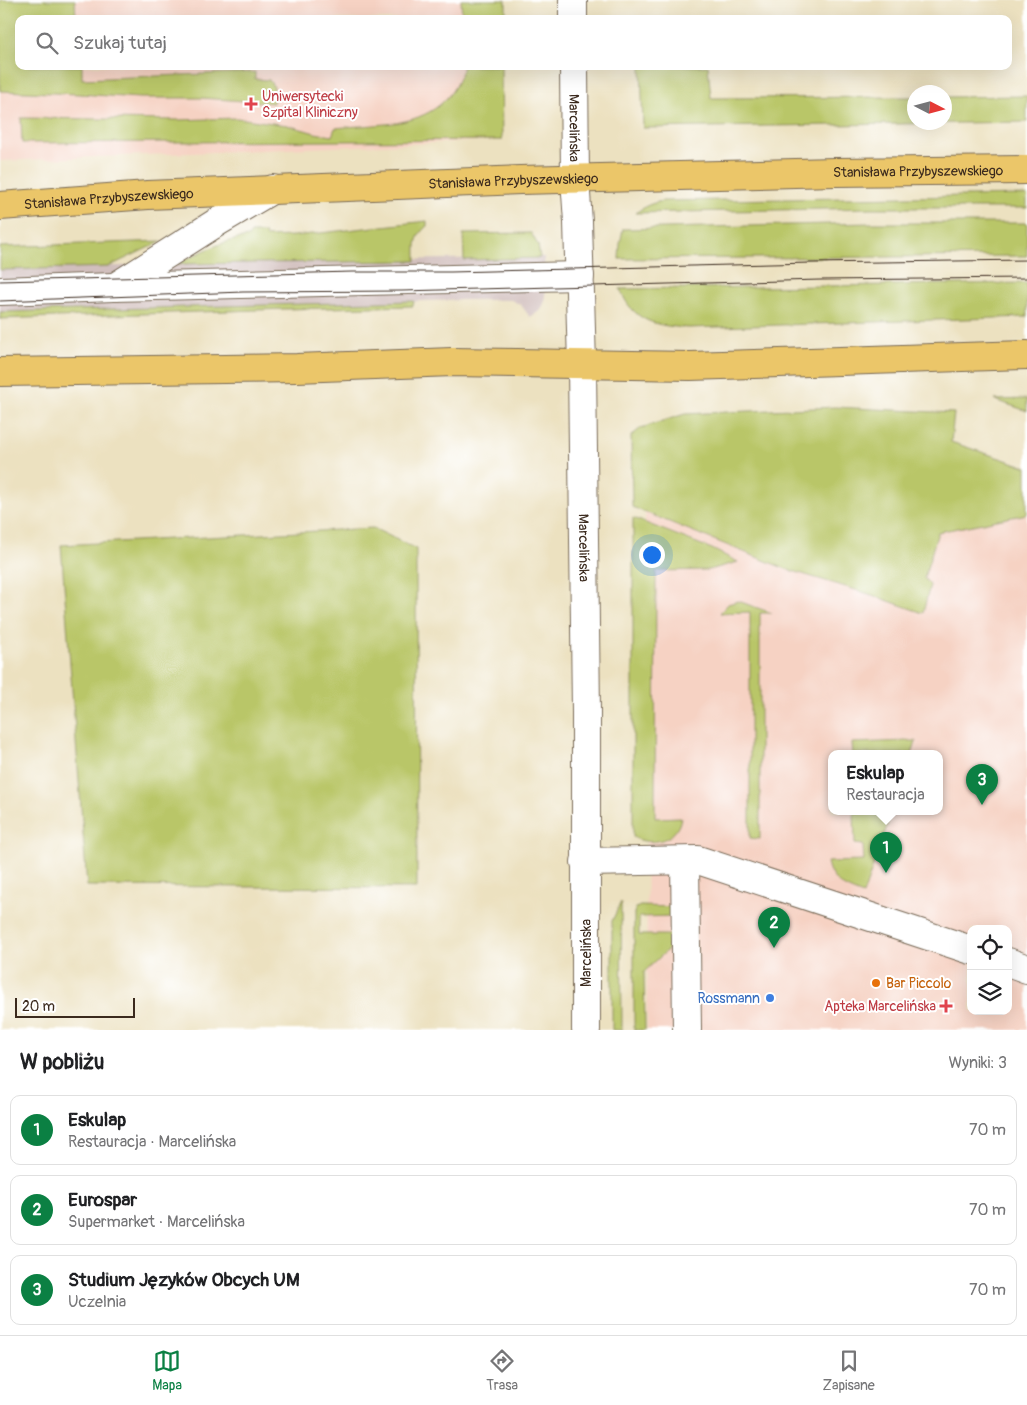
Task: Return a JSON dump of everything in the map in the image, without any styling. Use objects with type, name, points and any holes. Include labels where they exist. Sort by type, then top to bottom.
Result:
[{"type":"main road","name":"Stanisława Przybyszewskiego","points":[[0,206],[148,195],[273,189],[835,172],[1027,170]]},
{"type":"main road","points":[[0,372],[297,368],[452,362],[690,366],[1027,355]]},
{"type":"street","points":[[573,0],[573,15]]},
{"type":"street","name":"Marcelińska","points":[[574,70],[575,179],[582,364],[586,713],[586,1030]]},
{"type":"street","points":[[114,287],[273,189]]},
{"type":"street","points":[[0,291],[580,276]]},
{"type":"street","points":[[585,862],[698,860],[967,949]]},
{"type":"street","points":[[685,861],[687,1030]]},
{"type":"street","points":[[1012,963],[1027,968]]},
{"type":"shaded area","name":"Uniwersytecki Szpital Kliniczny","points":[[0,0],[501,0],[501,15],[15,15],[15,70],[501,70],[502,140],[0,161]]},
{"type":"shaded area","points":[[544,257],[546,288],[544,303],[541,310],[530,317],[521,305],[511,300],[0,312],[0,270],[177,264]]},
{"type":"shaded area","points":[[645,456],[1027,471],[1027,1030],[647,1030]]},
{"type":"green space","points":[[0,0],[75,0],[76,15],[15,15],[15,70],[82,70],[82,79],[255,72],[255,79],[269,80],[274,87],[273,103],[201,98],[140,98],[0,91]]},
{"type":"green space","points":[[461,0],[506,0],[506,15],[462,15]]},
{"type":"green space","points":[[462,70],[501,70],[502,140],[22,143],[21,118],[178,120],[237,118],[287,125],[332,136],[335,128],[379,125],[424,115],[444,101],[458,80]]},
{"type":"green space","points":[[641,70],[708,70],[711,98],[907,97],[907,124],[643,128]]},
{"type":"green space","points":[[1027,96],[1027,122],[952,123],[952,97]]},
{"type":"green space","points":[[1027,195],[1027,208],[872,208],[636,213],[648,205],[663,201]]},
{"type":"green space","points":[[427,221],[427,226],[418,238],[416,261],[177,264],[220,244],[248,237],[251,233],[265,233],[266,237],[294,236]]},
{"type":"green space","points":[[872,223],[1027,223],[1027,256],[619,259],[623,229]]},
{"type":"green space","points":[[531,233],[538,245],[540,258],[464,260],[463,234]]},
{"type":"green space","points":[[162,241],[108,267],[0,270],[0,247]]},
{"type":"green space","points":[[1027,283],[1027,317],[688,328],[666,326],[647,320],[632,309],[620,289]]},
{"type":"green space","points":[[414,301],[413,306],[0,319],[0,312]]},
{"type":"green space","points":[[1027,399],[1027,411],[995,400]]},
{"type":"green space","points":[[835,407],[954,413],[951,442],[1027,467],[1027,514],[938,532],[924,578],[930,585],[923,613],[869,594],[786,569],[632,507],[631,436],[641,428],[685,414]]},
{"type":"green space","points":[[633,518],[712,549],[738,562],[709,570],[656,571],[655,818],[681,817],[675,832],[663,840],[655,841],[640,840],[633,837]]},
{"type":"green space","points":[[373,528],[416,549],[417,888],[87,886],[61,545]]},
{"type":"green space","points":[[738,601],[772,613],[760,613],[760,839],[750,838],[750,612],[720,613],[728,604]]},
{"type":"green space","points":[[916,741],[913,750],[853,750],[852,743]]},
{"type":"green space","points":[[854,815],[891,815],[863,895],[835,880],[827,862],[864,861],[863,845],[855,844]]},
{"type":"green space","points":[[621,902],[622,1030],[612,1030],[612,921]]},
{"type":"green space","points":[[640,906],[674,907],[675,916],[639,917],[639,935],[675,935],[676,942],[644,972],[645,1030],[634,1030],[634,913],[636,908]]},
{"type":"tram line","points":[[0,281],[352,272],[451,272],[1027,260]]},
{"type":"tram line","points":[[0,301],[243,292],[402,291],[820,280],[1027,278]]},
{"type":"place","name":"Uniwersytecki Szpital Kliniczny","points":[[251,104]]},
{"type":"place","name":"Studium Języków Obcych UM","points":[[982,805]]},
{"type":"place","name":"Eskulap","points":[[886,873]]},
{"type":"place","name":"Eurospar","points":[[774,948]]},
{"type":"place","name":"Bar Piccolo","points":[[876,983]]},
{"type":"place","name":"Rossmann","points":[[770,998]]},
{"type":"place","name":"Apteka Marcelińska","points":[[946,1006]]}]
